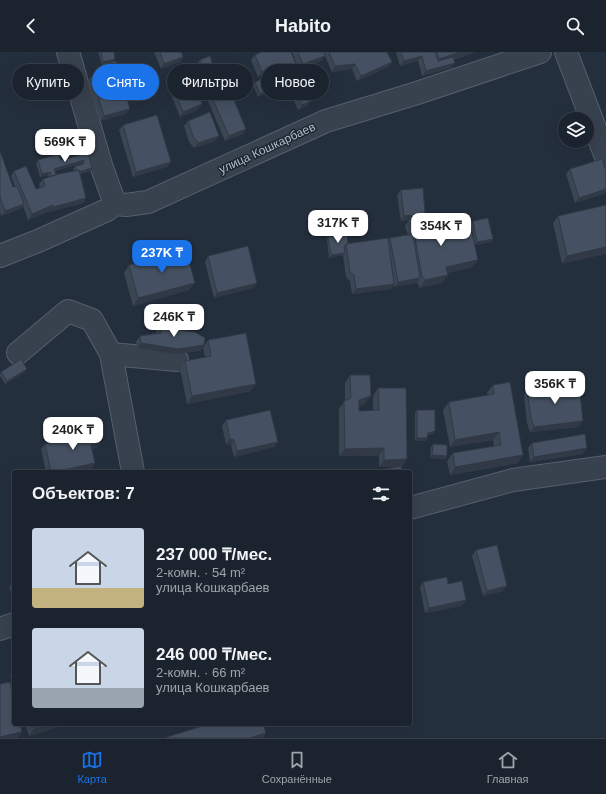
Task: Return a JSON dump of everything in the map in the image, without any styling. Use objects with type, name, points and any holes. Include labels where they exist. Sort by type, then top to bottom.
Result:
[{"type":"street","points":[[68,52],[101,165],[115,204]]},
{"type":"street","name":"улица Кошкарбаев","points":[[0,256],[38,241],[107,210],[115,204],[126,205],[148,202],[326,121],[417,93],[540,52]]},
{"type":"street","points":[[566,52],[601,130],[606,157]]},
{"type":"street","points":[[18,353],[68,311],[92,320],[111,354],[133,470]]},
{"type":"street","points":[[111,354],[177,360]]},
{"type":"street","points":[[412,507],[513,480],[606,467]]},
{"type":"street","points":[[0,629],[12,625]]},
{"type":"building","points":[[101,52],[114,52],[115,59],[103,62]]},
{"type":"building","points":[[160,52],[181,52],[183,57],[164,64]]},
{"type":"building","points":[[261,52],[291,52],[296,64],[261,64],[261,70],[255,55]]},
{"type":"building","points":[[298,52],[324,52],[325,56],[303,64]]},
{"type":"building","points":[[329,52],[387,52],[392,62],[361,76],[355,64],[335,66]]},
{"type":"building","points":[[401,52],[435,52],[438,61],[453,57],[455,63],[426,71],[422,56],[404,61]]},
{"type":"building","points":[[437,52],[461,52],[439,59]]},
{"type":"building","points":[[210,56],[213,64],[201,64],[200,60]]},
{"type":"building","points":[[116,61],[117,64],[103,64]]},
{"type":"building","points":[[261,79],[261,94],[260,94],[255,82]]},
{"type":"building","points":[[99,100],[127,100],[130,109],[104,116]]},
{"type":"building","points":[[178,100],[200,100],[202,104],[183,112]]},
{"type":"building","points":[[213,100],[234,100],[246,129],[229,136]]},
{"type":"building","points":[[300,100],[311,100],[311,101],[302,105]]},
{"type":"building","points":[[210,112],[219,136],[198,143],[193,136],[188,121]]},
{"type":"building","points":[[157,115],[171,162],[136,172],[123,125]]},
{"type":"building","points":[[87,148],[92,168],[79,172],[79,170],[76,170],[75,166],[84,164],[84,160],[54,169],[56,175],[52,176],[50,172],[42,174],[38,160],[58,154],[61,160],[80,155],[79,150]]},
{"type":"building","points":[[0,151],[13,187],[17,186],[24,204],[5,211],[0,197]]},
{"type":"building","points":[[602,159],[606,171],[606,189],[579,198],[570,169]]},
{"type":"building","points":[[26,166],[36,189],[45,186],[43,179],[79,170],[86,198],[53,207],[53,205],[32,214],[14,171]]},
{"type":"building","points":[[423,188],[425,214],[404,216],[401,190]]},
{"type":"building","points":[[606,205],[606,247],[567,256],[558,216]]},
{"type":"building","points":[[425,215],[428,225],[450,220],[454,238],[472,233],[478,260],[446,267],[448,275],[425,280],[422,276],[411,218]]},
{"type":"building","points":[[488,218],[493,239],[477,242],[473,221]]},
{"type":"building","points":[[413,234],[420,278],[398,282],[390,238]]},
{"type":"building","points":[[347,235],[348,243],[344,246],[345,253],[331,255],[328,237]]},
{"type":"building","points":[[388,238],[394,284],[356,289],[354,275],[350,272],[346,244]]},
{"type":"building","points":[[248,246],[257,283],[217,293],[208,256]]},
{"type":"building","points":[[186,250],[195,283],[138,298],[129,265]]},
{"type":"building","points":[[175,322],[176,329],[195,332],[205,338],[204,345],[178,349],[141,343],[140,336],[161,333],[159,324]]},
{"type":"building","points":[[246,333],[256,384],[192,396],[185,361],[211,356],[208,340]]},
{"type":"building","points":[[21,359],[27,369],[7,381],[1,372]]},
{"type":"building","points":[[350,375],[370,375],[371,396],[359,400],[359,411],[379,410],[378,388],[406,388],[407,459],[384,460],[384,448],[345,449],[344,401],[351,398]]},
{"type":"building","points":[[510,382],[523,455],[455,467],[453,453],[501,445],[499,432],[455,440],[449,402],[494,394],[493,385]]},
{"type":"building","points":[[579,384],[583,421],[534,427],[531,418],[527,390]]},
{"type":"building","points":[[270,410],[278,442],[237,451],[234,440],[230,439],[226,420]]},
{"type":"building","points":[[417,410],[435,410],[435,431],[428,433],[427,438],[417,438]]},
{"type":"building","points":[[96,426],[100,443],[91,445],[95,463],[64,470],[51,470],[45,444],[83,435],[81,429]]},
{"type":"building","points":[[585,434],[587,448],[534,457],[532,443]]},
{"type":"building","points":[[433,444],[447,445],[447,456],[432,455]]},
{"type":"building","points":[[401,466],[402,470],[379,470]]},
{"type":"building","points":[[497,545],[507,586],[487,591],[476,550]]},
{"type":"building","points":[[447,577],[448,584],[462,581],[466,600],[429,608],[423,582]]},
{"type":"building","points":[[10,682],[12,691],[12,726],[20,726],[22,732],[0,737],[0,684]]},
{"type":"building","points":[[203,726],[264,726],[266,733],[250,738],[167,737]]}]
